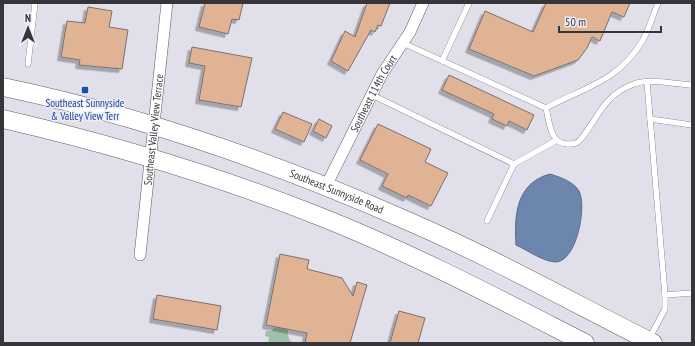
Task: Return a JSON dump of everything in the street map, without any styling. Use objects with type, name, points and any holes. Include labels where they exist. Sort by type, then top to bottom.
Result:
[{"type":"main road","name":"Southeast Sunnyside Road","points":[[3,87],[93,109],[212,144],[326,186],[412,222],[651,342]]},
{"type":"main road","points":[[3,119],[150,158],[251,190],[322,217],[410,256],[585,343]]},
{"type":"street","name":"Southeast Valley View Terrace","points":[[140,256],[167,3]]},
{"type":"street","name":"Southeast 114th Court","points":[[326,186],[382,74],[402,43],[423,3]]},
{"type":"lane","points":[[28,64],[35,3]]},
{"type":"lane","points":[[442,61],[469,3]]},
{"type":"lane","points":[[402,43],[546,108],[603,81],[619,70],[644,39],[658,3]]},
{"type":"lane","points":[[546,108],[551,133],[557,140],[564,144],[576,143],[582,138],[596,115],[609,100],[635,84],[647,82],[692,85]]},
{"type":"lane","points":[[647,82],[665,309],[651,342]]},
{"type":"lane","points":[[372,94],[514,164]]},
{"type":"lane","points":[[650,119],[692,125]]},
{"type":"lane","points":[[487,221],[514,164],[557,140]]},
{"type":"lane","points":[[664,295],[692,293]]},
{"type":"green space","points":[[274,327],[288,329],[290,341],[297,343],[268,343],[269,337],[265,336],[266,331],[272,331]]},
{"type":"water","points":[[550,174],[570,182],[577,188],[581,198],[582,208],[581,220],[575,243],[570,253],[563,259],[556,262],[541,258],[516,245],[515,234],[517,212],[524,193],[530,185],[539,178]]},
{"type":"building","points":[[205,3],[243,3],[239,20],[232,19],[228,34],[199,27]]},
{"type":"building","points":[[367,3],[390,3],[381,26],[378,25],[375,32],[371,30],[348,71],[331,61],[345,31],[355,37]]},
{"type":"building","points":[[546,3],[630,3],[624,17],[612,12],[600,41],[592,37],[587,48],[578,60],[534,76],[469,49],[485,11],[533,32]]},
{"type":"building","points":[[88,7],[112,11],[109,27],[128,30],[122,69],[79,65],[80,60],[61,57],[67,21],[85,23]]},
{"type":"building","points":[[192,47],[252,58],[241,107],[199,100],[205,66],[189,63]]},
{"type":"building","points":[[449,75],[534,115],[527,130],[509,121],[507,126],[492,119],[494,114],[442,90]]},
{"type":"building","points":[[283,112],[312,124],[304,142],[275,129]]},
{"type":"building","points":[[319,119],[332,126],[326,138],[313,131]]},
{"type":"building","points":[[378,124],[431,149],[425,162],[448,173],[431,206],[408,195],[407,198],[382,186],[388,174],[360,160]]},
{"type":"building","points":[[280,254],[309,260],[307,269],[342,278],[353,296],[357,282],[367,285],[350,343],[305,343],[307,333],[266,325]]},
{"type":"building","points":[[157,295],[221,306],[217,330],[153,319]]},
{"type":"building","points":[[399,311],[425,318],[418,343],[390,343]]},
{"type":"place","name":"Southeast Sunnyside & Valley View Terr","points":[[85,90]]}]
